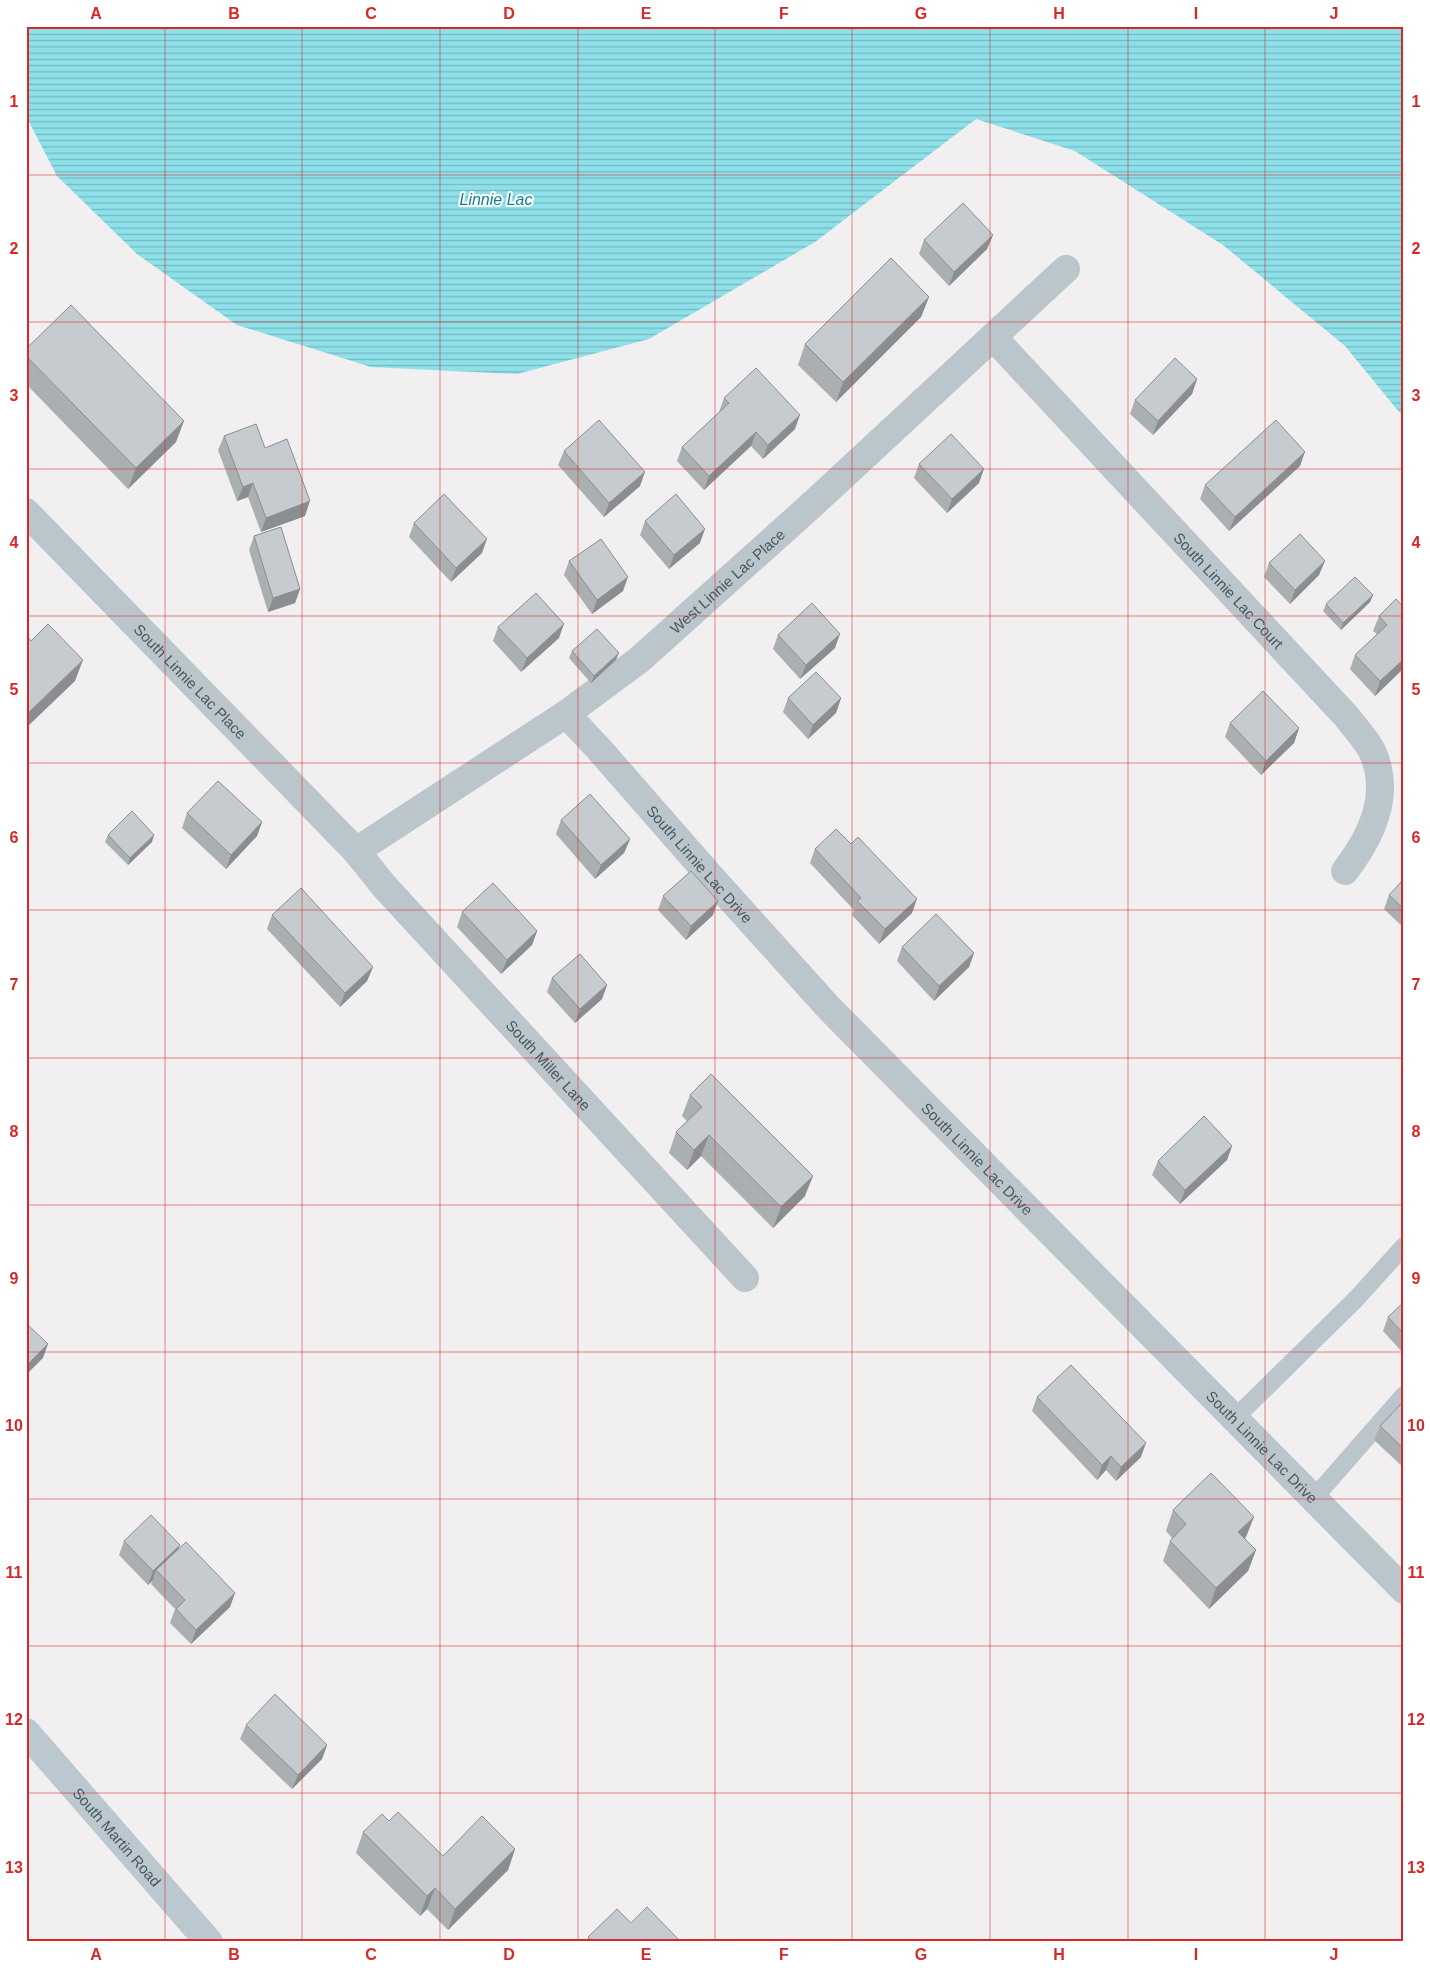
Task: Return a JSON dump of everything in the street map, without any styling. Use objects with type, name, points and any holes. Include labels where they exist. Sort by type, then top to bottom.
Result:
[{"type":"street","name":"West Linnie Lac Place","points":[[356,851],[566,714],[639,660],[815,502],[1066,269]]},
{"type":"street","name":"South Linnie Lac Court","points":[[993,337],[1347,717],[1371,749],[1380,770],[1380,801],[1374,825],[1358,854],[1345,871]]},
{"type":"street","name":"South Linnie Lac Place","points":[[26,512],[356,851]]},
{"type":"street","name":"South Linnie Lac Drive","points":[[566,714],[830,1008],[1404,1590]]},
{"type":"street","name":"South Miller Lane","points":[[356,851],[384,886],[745,1278]]},
{"type":"street","name":"South Martin Road","points":[[26,1732],[208,1942]]},
{"type":"lane","points":[[1234,1419],[1356,1299],[1404,1246]]},
{"type":"lane","points":[[1313,1499],[1404,1395]]},
{"type":"water","name":"Linnie Lac","points":[[26,26],[1404,26],[1404,418],[1345,346],[1223,245],[1075,151],[976,119],[815,242],[649,339],[517,374],[371,367],[237,325],[137,254],[57,176],[26,116]]},
{"type":"building","points":[[963,203],[993,235],[954,272],[924,240]]},
{"type":"building","points":[[891,258],[929,297],[843,382],[805,344]]},
{"type":"building","points":[[71,305],[184,421],[136,468],[26,356],[26,349]]},
{"type":"building","points":[[1175,358],[1197,379],[1158,421],[1135,400]]},
{"type":"building","points":[[756,368],[800,415],[768,445],[756,432],[709,476],[682,447],[729,403],[724,398]]},
{"type":"building","points":[[599,420],[645,472],[609,503],[564,451]]},
{"type":"building","points":[[1276,420],[1305,452],[1235,517],[1205,485]]},
{"type":"building","points":[[256,424],[265,448],[287,439],[310,501],[266,518],[253,483],[243,487],[224,436]]},
{"type":"building","points":[[951,434],[984,469],[952,499],[919,464]]},
{"type":"building","points":[[444,494],[487,539],[456,568],[414,523]]},
{"type":"building","points":[[676,494],[705,529],[674,555],[645,521]]},
{"type":"building","points":[[281,527],[300,589],[273,598],[254,536]]},
{"type":"building","points":[[1300,534],[1325,561],[1295,590],[1269,563]]},
{"type":"building","points":[[601,539],[628,577],[597,600],[569,561]]},
{"type":"building","points":[[1355,577],[1373,595],[1343,623],[1326,604]]},
{"type":"building","points":[[536,593],[564,624],[527,658],[498,627]]},
{"type":"building","points":[[1396,599],[1404,608],[1404,659],[1380,681],[1355,655],[1387,625],[1379,616]]},
{"type":"building","points":[[812,603],[840,634],[806,665],[778,635]]},
{"type":"building","points":[[48,624],[83,660],[26,715],[26,635],[31,641]]},
{"type":"building","points":[[597,629],[619,653],[594,676],[572,651]]},
{"type":"building","points":[[816,672],[841,698],[813,725],[788,698]]},
{"type":"building","points":[[1263,691],[1299,728],[1266,761],[1230,723]]},
{"type":"building","points":[[218,781],[262,822],[231,855],[187,813]]},
{"type":"building","points":[[590,794],[630,839],[601,865],[561,820]]},
{"type":"building","points":[[132,811],[154,835],[130,858],[108,835]]},
{"type":"building","points":[[836,829],[851,844],[858,837],[917,899],[885,929],[857,901],[861,898],[815,849]]},
{"type":"building","points":[[691,871],[718,901],[691,926],[663,896]]},
{"type":"building","points":[[1404,879],[1404,909],[1389,895]]},
{"type":"building","points":[[493,883],[537,931],[507,960],[462,912]]},
{"type":"building","points":[[301,888],[373,967],[345,993],[272,915]]},
{"type":"building","points":[[936,914],[974,953],[939,986],[902,947]]},
{"type":"building","points":[[580,954],[607,985],[580,1009],[552,978]]},
{"type":"building","points":[[711,1074],[813,1176],[781,1207],[709,1135],[694,1150],[676,1132],[702,1107],[690,1095]]},
{"type":"building","points":[[1204,1116],[1232,1146],[1185,1190],[1158,1161]]},
{"type":"building","points":[[1404,1302],[1404,1334],[1388,1317]]},
{"type":"building","points":[[26,1323],[48,1344],[26,1366]]},
{"type":"building","points":[[1071,1365],[1146,1443],[1121,1467],[1111,1456],[1102,1465],[1037,1397]]},
{"type":"building","points":[[1401,1404],[1404,1407],[1404,1449],[1380,1426]]},
{"type":"building","points":[[1211,1473],[1254,1517],[1238,1532],[1256,1550],[1216,1588],[1170,1541],[1186,1524],[1173,1510]]},
{"type":"building","points":[[151,1515],[180,1545],[153,1571],[124,1541]]},
{"type":"building","points":[[186,1542],[235,1593],[196,1630],[176,1609],[185,1600],[156,1570]]},
{"type":"building","points":[[275,1694],[327,1745],[298,1775],[246,1725]]},
{"type":"building","points":[[398,1812],[443,1856],[482,1816],[515,1849],[455,1909],[435,1888],[427,1896],[363,1832],[382,1814],[389,1821]]},
{"type":"building","points":[[647,1907],[681,1942],[593,1942],[588,1937],[617,1909],[631,1923]]}]
